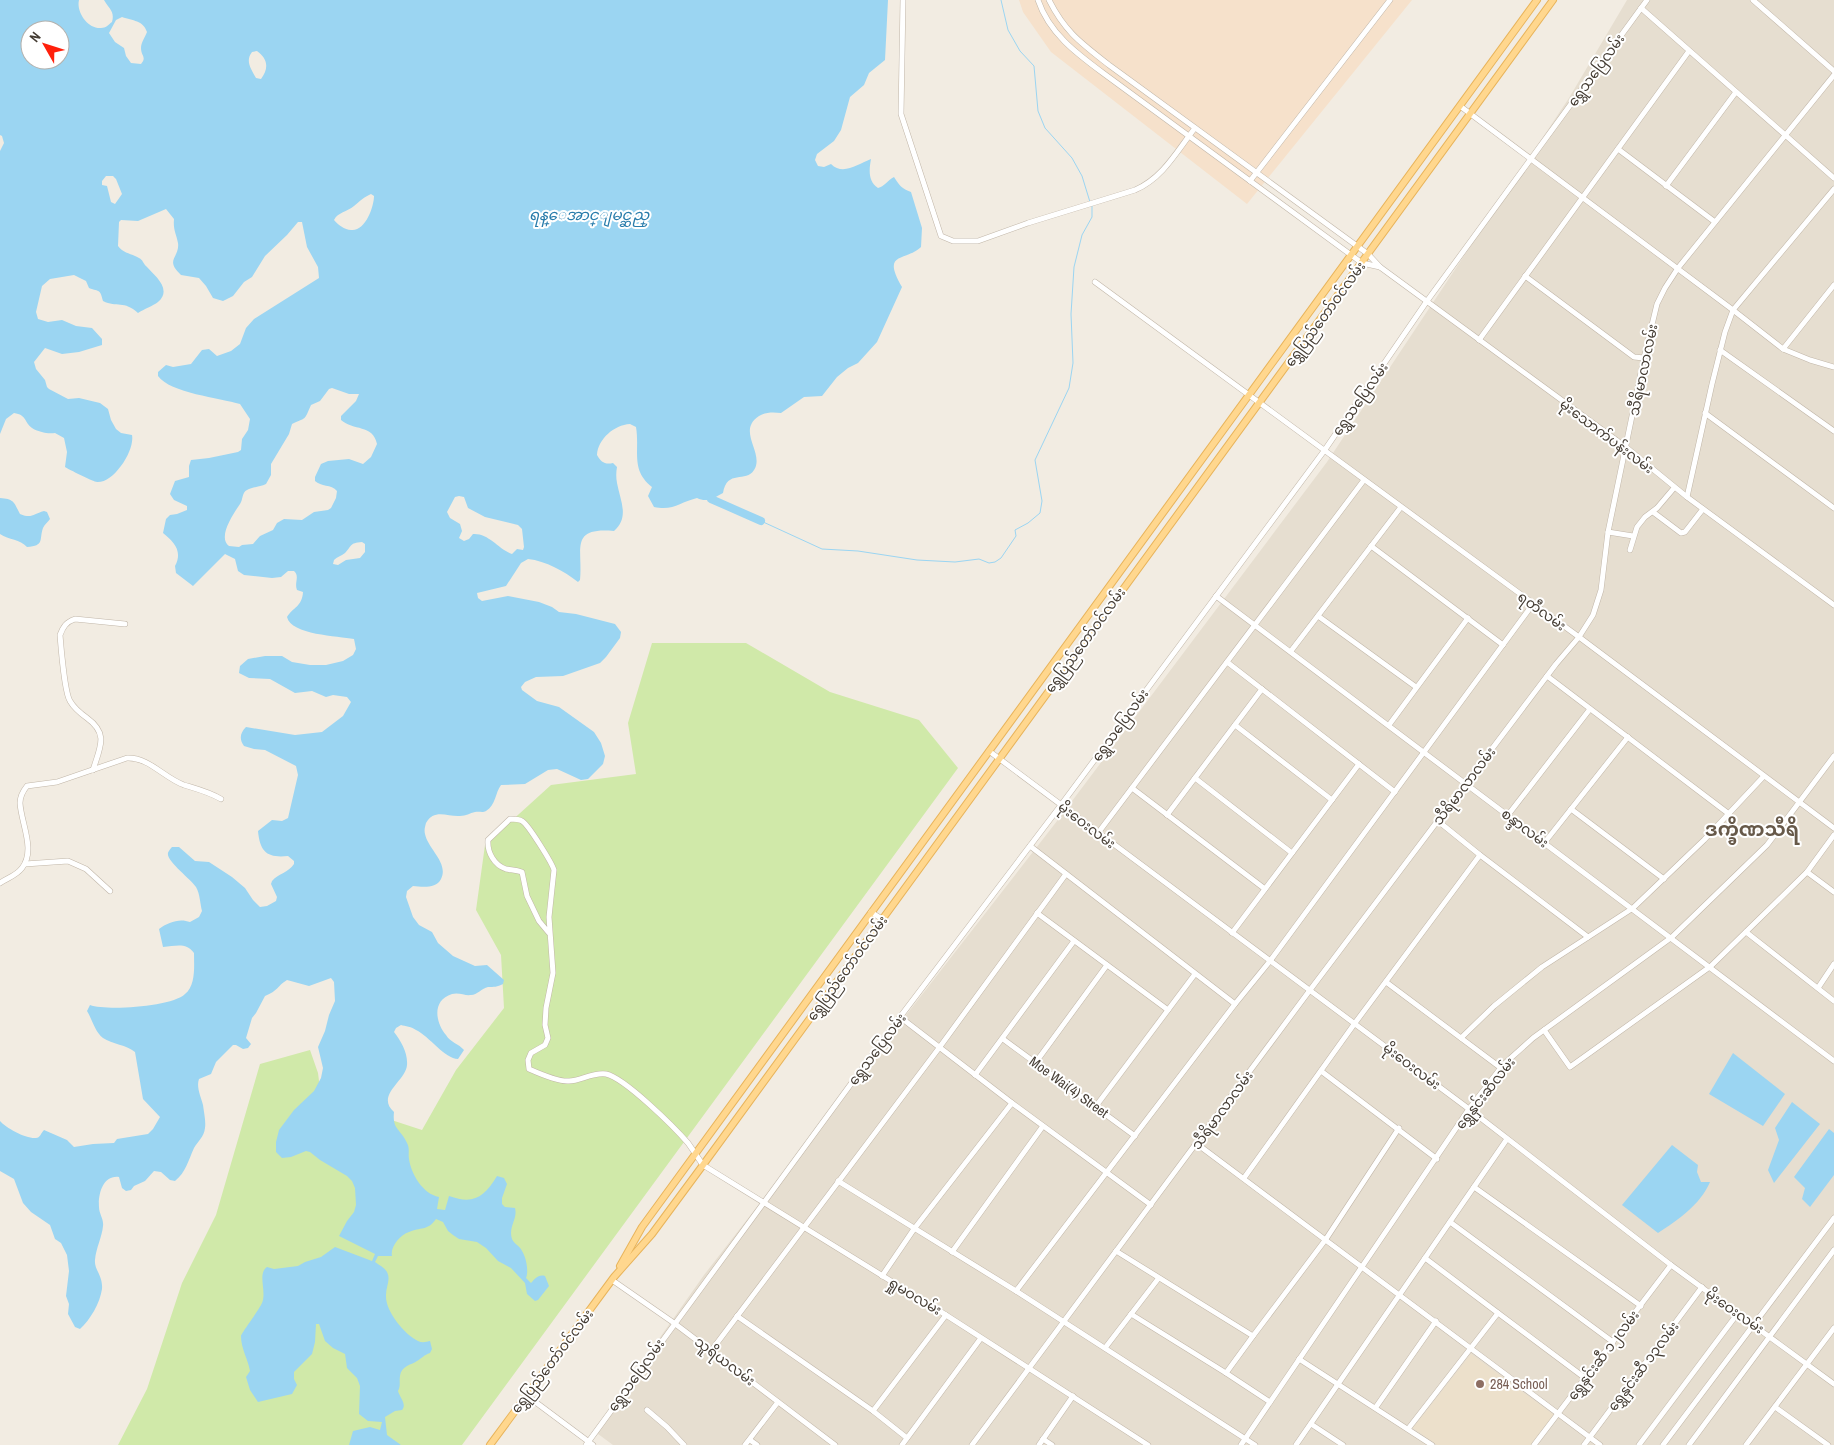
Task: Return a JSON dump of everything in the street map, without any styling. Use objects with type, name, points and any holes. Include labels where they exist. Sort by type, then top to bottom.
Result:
[{"type":"main road","name":"ရွှေပြည်တော်ဝင်လမ်း","points":[[613,1278],[642,1227],[1537,0]]},
{"type":"main road","name":"ရွှေပြည်တော်ဝင်လမ်း","points":[[490,1445],[613,1278],[652,1234],[703,1165],[1553,0]]},
{"type":"street","points":[[903,0],[900,114],[941,236],[944,238],[953,241],[978,241],[1148,184],[1159,176],[1195,128]]},
{"type":"street","points":[[1038,0],[1053,30],[1070,48],[1352,255],[1362,262],[1380,267]]},
{"type":"street","points":[[1049,0],[1061,22],[1078,41],[1358,246],[1380,267]]},
{"type":"street","points":[[1250,181],[1390,0]]},
{"type":"street","name":"ရွှေသပြေလမ်း","points":[[589,1444],[674,1323],[900,1017],[1061,805],[1324,451],[1427,301],[1647,0]]},
{"type":"street","points":[[1753,0],[1834,73]]},
{"type":"street","points":[[1641,8],[1834,178]]},
{"type":"street","points":[[1479,340],[1689,51]]},
{"type":"street","name":"သီရိမာလာလမ်း","points":[[972,1445],[1310,990],[1594,615],[1602,590],[1608,532],[1657,304],[1678,268],[1834,73]]},
{"type":"street","points":[[1666,186],[1736,92]]},
{"type":"street","points":[[1460,106],[1734,310],[1783,349],[1834,368]]},
{"type":"street","points":[[1618,149],[1715,222]]},
{"type":"street","points":[[1687,497],[1720,350],[1734,310],[1834,189]]},
{"type":"street","name":"မိုးသောက်ပန်းလမ်း","points":[[1380,267],[1627,448],[1674,488],[1834,605]]},
{"type":"street","points":[[1525,276],[1634,357],[1644,358]]},
{"type":"street","name":"ရတီလမ်း","points":[[1095,282],[1579,637],[1834,828]]},
{"type":"street","points":[[1783,349],[1834,285]]},
{"type":"street","points":[[1720,350],[1834,431]]},
{"type":"street","points":[[1705,413],[1834,508]]},
{"type":"street","points":[[1098,833],[1364,480]]},
{"type":"street","points":[[1630,550],[1637,527],[1674,488]]},
{"type":"street","points":[[1291,651],[1401,507]]},
{"type":"street","points":[[1653,512],[1681,532],[1685,532],[1703,509]]},
{"type":"street","points":[[1608,532],[1633,536]]},
{"type":"street","points":[[1371,546],[1503,645]]},
{"type":"street","name":"စန္ဒာလမ်း","points":[[1216,596],[1834,1060]]},
{"type":"street","points":[[1016,1291],[1235,1004],[1270,961],[1533,604]]},
{"type":"street","points":[[1318,616],[1416,687]]},
{"type":"street","points":[[1389,725],[1468,618]]},
{"type":"street","points":[[93,770],[101,740],[100,732],[96,725],[78,712],[69,700],[60,635],[63,627],[74,619],[125,624]]},
{"type":"street","points":[[1227,662],[1395,792]]},
{"type":"street","points":[[1547,676],[1729,814]]},
{"type":"street","points":[[1167,815],[1262,689]]},
{"type":"street","points":[[1508,814],[1590,709]]},
{"type":"street","points":[[1235,725],[1332,800]]},
{"type":"street","points":[[1545,842],[1628,737]]},
{"type":"street","name":"မိုးဝေးလမ်း","points":[[989,751],[1355,1023],[1671,1265],[1834,1384]]},
{"type":"street","name":"ရွှေနှင်းဆီလမ်း","points":[[1241,1445],[1437,1159],[1469,1109],[1501,1068],[1533,1038],[1672,937],[1767,845],[1834,756]]},
{"type":"street","points":[[0,883],[12,877],[25,864],[28,848],[20,803],[22,794],[27,786],[57,782],[127,758],[135,758],[149,764],[169,778],[221,799]]},
{"type":"street","points":[[1232,932],[1359,764]]},
{"type":"street","points":[[1461,1038],[1494,1006],[1542,968],[1633,908],[1729,814],[1764,776]]},
{"type":"street","points":[[1195,778],[1292,853]]},
{"type":"street","points":[[1132,788],[1265,889]]},
{"type":"street","points":[[1571,809],[1664,879]]},
{"type":"street","points":[[510,819],[522,821],[539,842],[552,864],[554,870],[549,933],[539,921],[527,896],[522,872],[505,869],[492,858],[488,849],[488,840],[510,819]]},
{"type":"street","points":[[1438,820],[1480,855],[1588,937]]},
{"type":"street","points":[[1544,1030],[1570,1067],[1711,966],[1807,872],[1834,835]]},
{"type":"street","points":[[1030,846],[1235,1004]]},
{"type":"street","points":[[1244,1178],[1355,1023],[1480,855]]},
{"type":"street","points":[[25,864],[68,861],[86,870],[110,890]]},
{"type":"street","points":[[1807,872],[1834,892]]},
{"type":"street","points":[[711,1351],[939,1048],[1066,874]]},
{"type":"street","points":[[871,912],[882,919]]},
{"type":"street","points":[[1037,914],[1168,1010]]},
{"type":"street","points":[[1746,932],[1834,1001]]},
{"type":"street","name":"ရှုမဝလမ်း","points":[[549,933],[553,973],[546,1008],[545,1025],[548,1038],[545,1045],[531,1053],[528,1060],[529,1069],[569,1082],[586,1076],[606,1074],[623,1083],[687,1142],[703,1165],[946,1314],[1148,1445]]},
{"type":"street","points":[[975,1075],[1074,941]]},
{"type":"street","points":[[1818,988],[1834,964]]},
{"type":"street","points":[[1036,1062],[1107,965]]},
{"type":"street","points":[[1096,1106],[1195,974]]},
{"type":"street","points":[[1386,982],[1501,1068]]},
{"type":"street","points":[[900,1017],[1106,1174],[1151,1205]]},
{"type":"street","points":[[792,1020],[802,1028]]},
{"type":"street","name":"Moe Wai(4) Street","points":[[1002,1038],[1135,1136]]},
{"type":"street","points":[[1321,1071],[1399,1128],[1437,1159]]},
{"type":"street","points":[[882,1276],[914,1229],[1012,1103]]},
{"type":"street","points":[[952,1252],[1043,1126]]},
{"type":"street","points":[[1226,1373],[1326,1239],[1399,1128]]},
{"type":"street","points":[[1296,1445],[1508,1139]]},
{"type":"street","points":[[1197,1144],[1363,1266],[1470,1350],[1600,1445]]},
{"type":"street","points":[[838,1182],[1016,1291],[1255,1445]]},
{"type":"street","points":[[1474,1187],[1641,1306]]},
{"type":"street","points":[[1663,1445],[1834,1218]]},
{"type":"street","points":[[1450,1222],[1613,1342]]},
{"type":"street","points":[[1689,1445],[1834,1250]]},
{"type":"street","points":[[1116,1251],[1252,1336]]},
{"type":"street","points":[[1425,1258],[1585,1378]]},
{"type":"street","name":"ရွှေနှင်းဆီ ၁၂လမ်း","points":[[1534,1445],[1671,1265]]},
{"type":"street","name":"သူရိယလမ်း","points":[[613,1278],[836,1445]]},
{"type":"street","points":[[1105,1348],[1158,1279]]},
{"type":"street","name":"ရွှေနှင်းဆီ ၁၃လမ်း","points":[[1584,1445],[1702,1287]]},
{"type":"street","points":[[1408,1429],[1498,1313]]},
{"type":"street","points":[[1639,1445],[1738,1313]]},
{"type":"street","points":[[874,1412],[946,1314]]},
{"type":"street","points":[[1131,1314],[1270,1402]]},
{"type":"street","points":[[736,1316],[874,1412],[907,1438]]},
{"type":"street","points":[[1376,1407],[1436,1322]]},
{"type":"street","points":[[1747,1445],[1834,1328]]},
{"type":"street","points":[[902,1445],[981,1338]]},
{"type":"street","points":[[1299,1359],[1376,1407],[1432,1445]]},
{"type":"street","points":[[526,1395],[589,1444]]},
{"type":"street","points":[[1039,1445],[1073,1396]]},
{"type":"street","points":[[746,1445],[778,1402]]},
{"type":"street","points":[[1775,1407],[1828,1445]]},
{"type":"street","points":[[647,1410],[668,1427],[684,1445]]},
{"type":"street","points":[[1311,1424],[1344,1445]]},
{"type":"street","points":[[1043,1439],[1052,1445]]},
{"type":"street","points":[[750,1440],[757,1445]]},
{"type":"shaded area","points":[[1019,0],[1412,0],[1247,204],[1051,52],[1023,12]]},
{"type":"shaded area","points":[[1627,0],[1834,0],[1834,1445],[613,1445],[594,1431],[704,1275],[1057,821],[1327,462],[1569,98]]},
{"type":"shaded area","name":"284 School","points":[[1471,1354],[1554,1415],[1531,1445],[1437,1445],[1413,1428]]},
{"type":"green space","points":[[652,643],[746,643],[830,692],[919,720],[958,768],[462,1445],[118,1445],[147,1389],[182,1283],[216,1215],[260,1064],[310,1050],[318,1073],[321,1097],[422,1130],[456,1070],[504,1008],[501,955],[476,910],[485,845],[551,785],[636,774],[628,723]]},
{"type":"water","name":"ရန္ေအာင္ျမင္ဆည္","points":[[0,0],[79,0],[79,10],[84,19],[92,26],[101,28],[106,27],[112,22],[113,18],[111,10],[104,0],[888,0],[885,60],[869,73],[864,85],[850,97],[841,130],[834,141],[817,154],[815,160],[818,166],[824,167],[831,164],[840,169],[846,169],[871,159],[871,179],[878,188],[894,177],[905,190],[911,192],[922,228],[921,247],[895,262],[896,276],[902,287],[877,342],[858,363],[837,377],[822,396],[804,397],[781,413],[772,412],[759,416],[750,428],[756,456],[754,470],[751,474],[728,481],[723,493],[710,499],[697,498],[667,508],[654,507],[648,496],[652,487],[645,481],[638,467],[636,427],[630,424],[613,430],[600,444],[597,455],[604,462],[608,464],[613,463],[617,467],[617,481],[623,508],[622,520],[614,531],[590,533],[584,537],[580,550],[580,580],[578,582],[561,570],[548,564],[528,559],[521,563],[506,586],[477,593],[478,598],[482,601],[508,596],[539,602],[559,612],[576,614],[615,624],[621,632],[620,638],[600,663],[563,676],[536,677],[525,682],[521,687],[522,690],[537,701],[559,707],[594,732],[601,743],[605,756],[603,764],[588,779],[581,780],[557,769],[548,770],[525,784],[501,785],[492,806],[485,812],[475,812],[462,816],[437,814],[429,818],[426,823],[425,833],[440,862],[443,873],[439,882],[432,886],[413,886],[407,891],[406,897],[413,917],[419,925],[432,932],[438,943],[453,956],[475,966],[487,965],[504,980],[503,984],[486,988],[473,995],[452,994],[441,1001],[438,1006],[439,1024],[442,1030],[464,1050],[458,1059],[442,1051],[414,1029],[401,1025],[396,1028],[394,1032],[404,1047],[407,1065],[388,1100],[389,1106],[394,1112],[394,1122],[408,1145],[410,1165],[415,1177],[423,1188],[439,1197],[437,1209],[445,1210],[449,1196],[465,1200],[472,1199],[483,1194],[497,1176],[504,1178],[507,1184],[502,1204],[505,1207],[515,1208],[516,1212],[511,1235],[513,1241],[521,1249],[525,1257],[526,1278],[531,1283],[539,1276],[545,1276],[549,1286],[538,1300],[535,1301],[527,1294],[525,1283],[511,1268],[498,1261],[486,1248],[477,1242],[459,1239],[448,1231],[443,1222],[436,1219],[427,1227],[413,1230],[402,1236],[394,1245],[392,1256],[378,1256],[375,1262],[388,1275],[386,1295],[392,1315],[401,1328],[413,1338],[421,1342],[430,1341],[432,1349],[430,1353],[402,1370],[398,1391],[403,1408],[385,1417],[387,1435],[401,1445],[349,1445],[353,1431],[370,1427],[380,1430],[382,1422],[368,1421],[359,1414],[360,1386],[357,1378],[347,1368],[345,1354],[333,1348],[325,1341],[319,1324],[316,1324],[312,1354],[294,1372],[294,1379],[297,1385],[292,1394],[258,1402],[250,1390],[246,1377],[250,1371],[241,1336],[262,1303],[262,1278],[267,1267],[274,1269],[298,1266],[321,1257],[335,1247],[372,1261],[375,1254],[339,1236],[354,1212],[356,1205],[355,1188],[352,1181],[310,1152],[306,1151],[291,1157],[282,1158],[276,1152],[279,1130],[294,1110],[314,1091],[321,1078],[323,1068],[318,1047],[335,1001],[334,982],[331,978],[309,986],[287,980],[265,996],[252,1018],[246,1038],[251,1044],[248,1048],[243,1049],[233,1045],[216,1062],[211,1074],[199,1079],[198,1089],[205,1120],[204,1131],[179,1178],[175,1181],[170,1180],[161,1172],[154,1171],[145,1181],[126,1191],[122,1188],[119,1177],[114,1177],[105,1182],[99,1197],[99,1210],[103,1226],[95,1260],[102,1289],[94,1311],[80,1329],[75,1327],[68,1314],[69,1304],[66,1296],[69,1271],[67,1255],[61,1243],[55,1239],[50,1225],[31,1212],[23,1203],[14,1179],[0,1171],[0,1121],[7,1127],[27,1137],[39,1137],[44,1130],[67,1140],[74,1147],[114,1143],[117,1139],[148,1134],[153,1129],[160,1117],[143,1099],[135,1052],[103,1038],[87,1011],[90,1005],[124,1008],[153,1005],[178,998],[189,990],[194,975],[194,953],[184,946],[163,947],[159,929],[174,921],[190,922],[199,917],[202,911],[196,887],[168,856],[168,852],[172,847],[179,847],[195,861],[209,862],[232,877],[245,888],[260,907],[267,906],[276,901],[277,897],[271,884],[272,881],[292,867],[294,861],[288,856],[275,856],[266,852],[261,844],[258,831],[272,820],[282,821],[288,818],[298,775],[296,766],[265,750],[244,746],[241,741],[241,734],[246,727],[295,735],[322,732],[343,716],[351,702],[347,697],[333,695],[326,697],[312,691],[295,693],[270,679],[249,678],[239,673],[240,666],[248,659],[265,656],[282,656],[292,662],[326,665],[343,661],[353,655],[356,649],[354,639],[316,634],[297,628],[290,623],[287,617],[301,601],[303,592],[297,590],[297,575],[294,571],[288,571],[281,577],[272,578],[244,575],[238,571],[235,559],[225,554],[193,586],[176,573],[175,566],[178,551],[174,543],[163,533],[166,519],[170,515],[187,510],[187,506],[174,500],[170,494],[175,481],[189,477],[191,460],[209,458],[241,450],[242,439],[248,430],[250,419],[240,404],[173,387],[158,376],[158,372],[166,365],[173,367],[191,364],[202,350],[209,349],[217,356],[231,351],[240,344],[246,328],[254,319],[319,278],[318,267],[307,247],[302,222],[298,222],[265,256],[252,277],[244,282],[233,296],[223,301],[213,298],[199,278],[181,275],[176,270],[173,262],[178,243],[174,229],[174,219],[166,209],[138,221],[121,220],[119,222],[118,246],[123,251],[141,260],[161,282],[164,292],[158,302],[138,313],[124,305],[103,301],[99,292],[89,288],[86,281],[74,275],[50,279],[42,286],[36,312],[38,319],[48,322],[62,320],[76,326],[92,328],[102,339],[102,345],[79,352],[62,354],[45,348],[34,362],[36,369],[45,380],[49,389],[68,399],[79,398],[100,403],[108,409],[116,429],[121,433],[132,435],[130,449],[122,464],[110,477],[104,481],[97,482],[65,467],[67,452],[64,438],[55,433],[34,429],[29,426],[21,415],[14,413],[6,419],[0,434],[0,151],[4,143],[0,135]],"holes":[[[122,17],[137,22],[145,28],[147,32],[141,46],[144,58],[141,64],[131,63],[126,56],[124,48],[115,42],[109,33],[116,20]],[[257,51],[265,60],[266,67],[261,79],[256,78],[251,68],[249,59],[252,52]],[[106,176],[113,176],[116,179],[122,194],[115,204],[111,202],[107,186],[102,185],[102,181]],[[371,194],[374,196],[374,201],[368,218],[356,230],[349,230],[334,220],[338,215]],[[332,388],[349,394],[359,394],[356,401],[341,416],[341,420],[351,426],[371,433],[377,444],[371,457],[363,464],[349,459],[328,461],[321,464],[315,481],[332,487],[337,491],[336,498],[328,510],[314,512],[302,520],[284,519],[277,523],[273,530],[260,536],[253,544],[239,547],[229,546],[226,542],[226,531],[244,492],[266,484],[271,475],[271,464],[289,434],[292,424],[304,418],[311,405],[320,401],[329,389]],[[455,497],[464,497],[468,508],[485,517],[518,525],[522,529],[523,550],[517,549],[512,554],[479,534],[473,534],[464,541],[459,538],[462,531],[460,524],[450,518],[447,512]],[[362,542],[365,544],[365,552],[360,558],[346,560],[338,565],[333,564],[334,560],[345,553],[351,545]]]},
{"type":"water","points":[[0,498],[15,504],[20,514],[30,516],[44,511],[47,512],[50,519],[44,527],[37,545],[27,547],[21,542],[0,534]]},
{"type":"water","points":[[1733,1053],[1785,1094],[1763,1126],[1709,1094]]},
{"type":"water","points":[[1792,1102],[1820,1124],[1774,1183],[1768,1170],[1779,1140],[1775,1128]]},
{"type":"water","points":[[1829,1129],[1834,1133],[1834,1175],[1810,1207],[1802,1199],[1805,1188],[1794,1177]]},
{"type":"water","points":[[1672,1145],[1698,1165],[1697,1172],[1701,1182],[1710,1182],[1694,1205],[1658,1233],[1622,1205]]},
{"type":"waterway","points":[[1001,0],[1008,30],[1020,51],[1034,66],[1038,111],[1045,128],[1072,158],[1082,176],[1090,202]]},
{"type":"waterway","points":[[761,521],[822,549],[858,551],[917,560],[955,562],[979,559],[989,563],[1001,558],[1016,536],[1015,530],[1028,523],[1040,513],[1042,501],[1035,460],[1069,388],[1073,363],[1071,314],[1074,267],[1082,235],[1092,217],[1092,205]]},
{"type":"waterway","points":[[711,499],[761,521]]},
{"type":"place","name":"284 School","points":[[1480,1384]]},
{"type":"district","name":"ဒက္ခိဏသီရိ","points":[[1752,829]]}]
